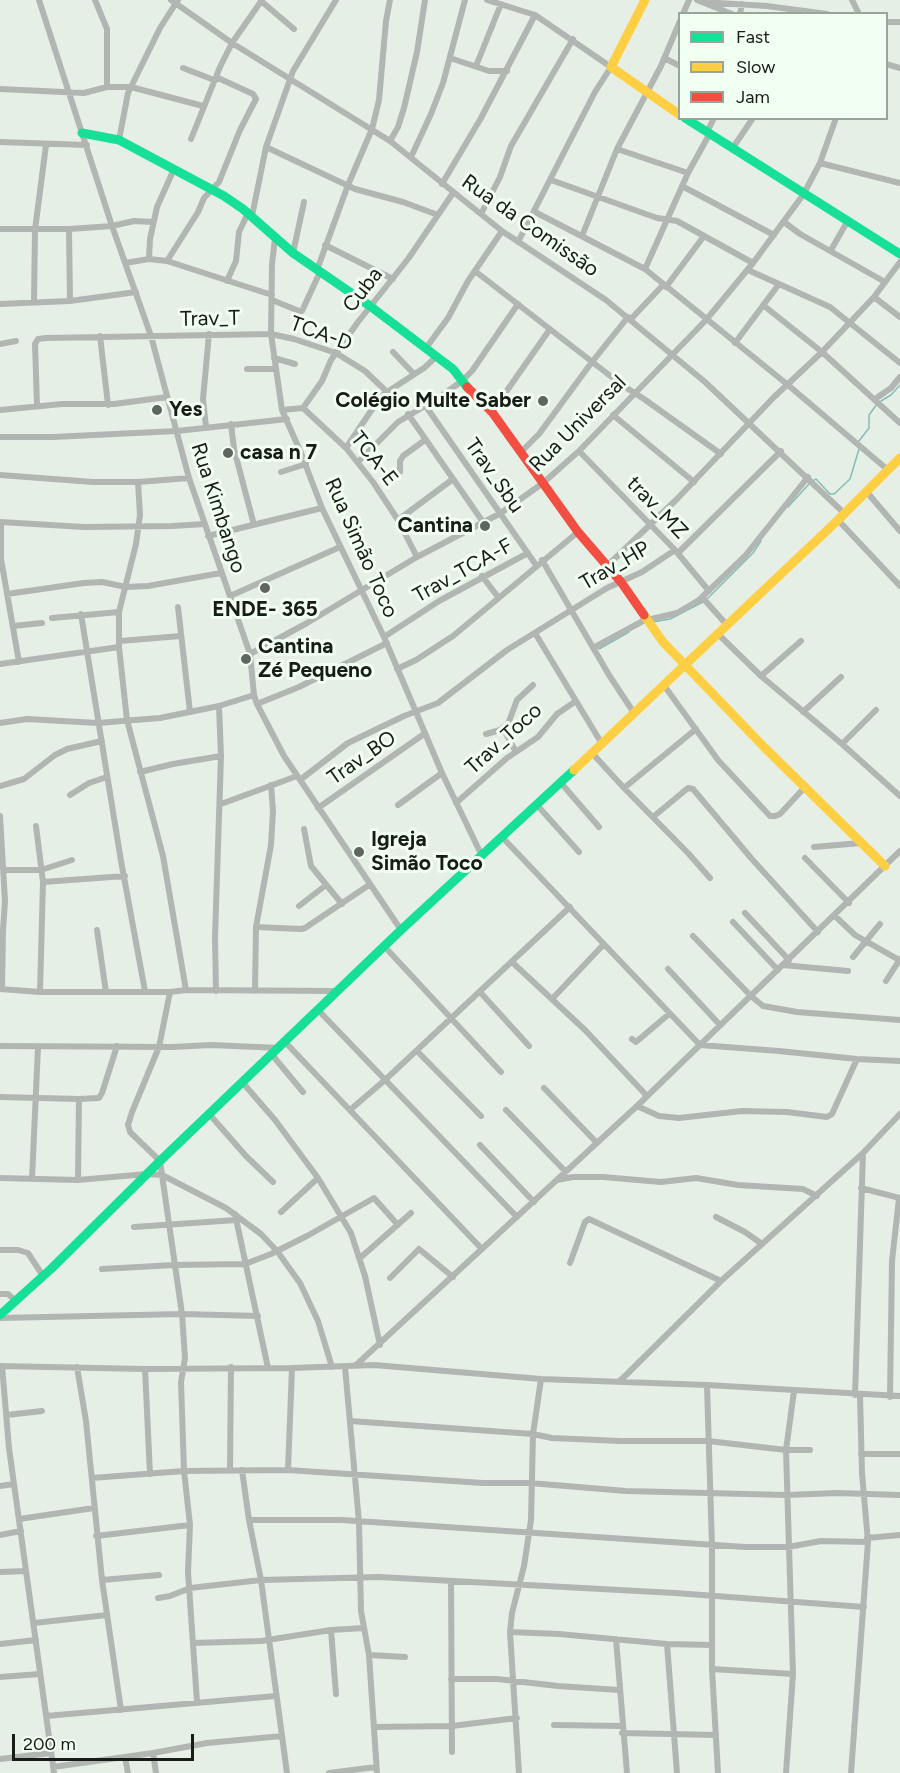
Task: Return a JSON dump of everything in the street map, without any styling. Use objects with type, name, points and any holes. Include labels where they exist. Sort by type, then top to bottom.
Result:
[{"type":"street","name":"Rua Kimbango","points":[[39,0],[112,226],[151,336],[189,478],[250,654],[257,704],[298,778],[401,930]]},
{"type":"street","points":[[95,0],[107,29],[107,87]]},
{"type":"street","points":[[191,139],[203,106],[232,44],[262,0],[294,29]]},
{"type":"street","points":[[227,281],[236,261],[239,232],[250,214],[266,147],[291,79],[297,64],[336,0]]},
{"type":"street","points":[[125,263],[149,259],[167,261],[203,271],[302,311],[348,185],[372,129],[379,100],[390,0]]},
{"type":"street","points":[[390,141],[398,127],[404,108],[425,0]]},
{"type":"street","points":[[411,157],[431,114],[450,58],[465,0]]},
{"type":"street","points":[[487,0],[535,15],[573,39],[678,114]]},
{"type":"street","points":[[518,242],[645,0]]},
{"type":"street","points":[[119,140],[125,102],[174,1]]},
{"type":"street","name":"Rua da Comissão","points":[[174,1],[232,44],[390,141],[502,231],[577,279],[630,318],[808,477],[900,586]]},
{"type":"street","points":[[700,1],[810,12]]},
{"type":"street","points":[[700,1],[727,12]]},
{"type":"street","points":[[476,66],[501,4]]},
{"type":"street","points":[[740,12],[742,4]]},
{"type":"street","points":[[442,184],[507,71],[535,15]]},
{"type":"street","points":[[582,236],[618,149],[678,26]]},
{"type":"street","points":[[481,214],[500,177],[511,146],[573,39]]},
{"type":"street","points":[[450,58],[489,70],[507,71]]},
{"type":"street","points":[[664,58],[678,65]]},
{"type":"street","points":[[167,261],[198,212],[204,198],[219,182],[256,98],[253,94],[183,68]]},
{"type":"street","points":[[0,89],[84,93],[107,87],[131,87],[203,106]]},
{"type":"street","points":[[688,120],[803,195],[900,254]]},
{"type":"street","points":[[645,270],[713,120]]},
{"type":"street","points":[[732,149],[752,120]]},
{"type":"street","name":"Rua Universal","points":[[250,654],[307,623],[417,557],[501,513],[543,483],[579,451],[706,320],[748,270],[803,195],[820,163],[835,120]]},
{"type":"street","points":[[82,133],[119,140],[213,189],[250,214],[293,253],[370,306],[453,369],[475,396],[492,412],[578,532],[608,565],[663,642],[764,747],[885,866]]},
{"type":"street","points":[[0,142],[87,145]]},
{"type":"street","points":[[34,302],[35,230],[46,145]]},
{"type":"street","points":[[266,147],[348,185],[438,215]]},
{"type":"street","points":[[618,149],[688,173]]},
{"type":"street","points":[[820,163],[900,183]]},
{"type":"street","points":[[149,259],[157,207],[174,169]]},
{"type":"street","points":[[551,180],[667,220],[677,221],[753,263]]},
{"type":"street","points":[[682,186],[774,235]]},
{"type":"street","name":"Cuba","points":[[303,408],[317,389],[336,353],[393,279],[453,193]]},
{"type":"street","points":[[293,253],[304,202]]},
{"type":"street","points":[[535,212],[645,270],[788,385],[888,470]]},
{"type":"street","points":[[0,229],[69,229],[112,226],[134,221],[153,222]]},
{"type":"street","points":[[784,222],[800,234],[885,282]]},
{"type":"street","points":[[831,250],[846,222]]},
{"type":"street","points":[[69,229],[70,301]]},
{"type":"street","points":[[426,348],[448,318],[475,271],[502,231]]},
{"type":"street","points":[[521,452],[536,438],[592,362],[630,318],[665,286],[704,236]]},
{"type":"street","name":"Rua Simão Toco","points":[[274,238],[270,334],[282,410],[306,464],[322,508],[385,640],[414,712],[482,856]]},
{"type":"street","points":[[325,245],[393,279]]},
{"type":"street","points":[[608,565],[851,322],[874,297],[900,262]]},
{"type":"street","points":[[748,270],[830,307],[900,363]]},
{"type":"street","points":[[475,271],[592,362],[721,454]]},
{"type":"street","points":[[735,343],[779,284]]},
{"type":"street","points":[[0,303],[70,301],[135,292]]},
{"type":"street","points":[[874,297],[900,317]]},
{"type":"street","points":[[358,462],[388,429],[462,381],[472,371],[519,304]]},
{"type":"street","points":[[763,305],[822,352],[900,423]]},
{"type":"street","points":[[492,412],[550,329]]},
{"type":"street","points":[[206,428],[203,399],[209,334]]},
{"type":"street","name":"Trav_T","points":[[37,405],[36,341],[46,338],[100,336],[270,334]]},
{"type":"street","name":"TCA-D","points":[[270,334],[294,339],[336,353],[365,371],[386,391]]},
{"type":"street","points":[[100,336],[108,405]]},
{"type":"street","points":[[0,344],[16,340]]},
{"type":"street","points":[[393,352],[414,374]]},
{"type":"street","points":[[346,448],[386,391],[414,374],[437,356]]},
{"type":"street","points":[[274,358],[295,364]]},
{"type":"street","points":[[247,369],[276,369]]},
{"type":"street","points":[[875,399],[891,388],[900,377]]},
{"type":"street","points":[[0,410],[37,405],[108,405],[167,397]]},
{"type":"street","name":"Trav_Sbu","points":[[425,405],[508,526],[528,553],[539,563],[572,610],[634,713]]},
{"type":"street","points":[[282,410],[303,408]]},
{"type":"street","name":"TCA-E","points":[[303,408],[358,462],[398,520],[417,557]]},
{"type":"street","points":[[408,414],[483,522]]},
{"type":"street","points":[[614,415],[693,482]]},
{"type":"street","points":[[0,437],[177,431],[287,419]]},
{"type":"street","points":[[231,424],[234,449],[254,525]]},
{"type":"street","points":[[400,472],[400,461],[424,440]]},
{"type":"street","name":"trav_MZ","points":[[579,451],[676,551],[709,591]]},
{"type":"street","name":"Trav_HP","points":[[221,804],[271,785],[298,778],[348,743],[438,703],[494,660],[535,633],[676,551],[781,451]]},
{"type":"street","points":[[0,1316],[44,1276],[160,1161],[273,1056],[384,946],[561,783],[663,684],[685,666],[900,458]]},
{"type":"street","points":[[281,472],[306,464]]},
{"type":"street","points":[[0,476],[93,482],[138,482],[189,478]]},
{"type":"street","points":[[593,648],[647,620],[677,613],[702,597],[745,556],[808,477]]},
{"type":"street","points":[[398,520],[453,479]]},
{"type":"street","points":[[138,482],[140,515],[136,543],[119,612],[119,644],[127,720],[163,856],[186,990]]},
{"type":"street","points":[[866,491],[900,531]]},
{"type":"street","points":[[208,536],[322,508]]},
{"type":"street","points":[[19,662],[0,549],[0,522],[84,527],[205,524]]},
{"type":"street","points":[[397,669],[443,643],[578,532]]},
{"type":"street","points":[[230,596],[340,547]]},
{"type":"street","name":"Trav_TCA-F","points":[[257,704],[299,687],[385,640],[426,609],[482,576],[528,553]]},
{"type":"street","points":[[7,594],[84,583],[102,582],[126,587],[148,586],[221,573]]},
{"type":"street","points":[[893,579],[900,573]]},
{"type":"street","points":[[482,576],[498,597]]},
{"type":"street","points":[[702,597],[726,624]]},
{"type":"street","points":[[178,607],[190,712]]},
{"type":"street","points":[[52,618],[119,612]]},
{"type":"street","points":[[81,614],[145,991]]},
{"type":"street","points":[[13,626],[42,623]]},
{"type":"street","points":[[535,633],[602,744]]},
{"type":"street","points":[[717,633],[760,676],[900,796]]},
{"type":"street","points":[[0,664],[181,636]]},
{"type":"street","points":[[760,676],[801,641]]},
{"type":"street","points":[[803,712],[841,677]]},
{"type":"street","points":[[663,684],[731,776],[771,816],[780,813],[806,786]]},
{"type":"street","points":[[486,734],[503,728],[510,720],[517,700],[533,685]]},
{"type":"street","points":[[0,723],[27,719],[98,723],[160,718],[219,706],[254,695]]},
{"type":"street","name":"Trav_Toco","points":[[456,803],[516,752],[538,737],[557,714],[576,701]]},
{"type":"street","points":[[216,990],[215,937],[221,804],[219,706]]},
{"type":"street","points":[[842,744],[876,710]]},
{"type":"street","points":[[503,728],[516,752]]},
{"type":"street","points":[[624,788],[696,729]]},
{"type":"street","name":"Trav_BO","points":[[318,808],[424,734]]},
{"type":"street","points":[[0,786],[24,779],[55,755],[67,749],[102,741]]},
{"type":"street","points":[[592,753],[710,878]]},
{"type":"street","points":[[140,772],[221,756]]},
{"type":"street","points":[[399,805],[442,773]]},
{"type":"street","points":[[70,795],[89,783],[107,777]]},
{"type":"street","points":[[561,783],[599,826]]},
{"type":"street","points":[[255,991],[256,927],[271,845],[273,811],[271,785]]},
{"type":"street","points":[[653,817],[688,788],[693,789],[818,932]]},
{"type":"street","points":[[537,805],[579,852]]},
{"type":"street","points":[[0,816],[5,901],[1,930],[1,989],[40,992],[186,990],[338,992]]},
{"type":"street","points":[[36,826],[43,882],[40,992]]},
{"type":"street","points":[[303,829],[311,866],[342,903]]},
{"type":"street","points":[[502,837],[700,1045],[900,1061]]},
{"type":"street","points":[[814,847],[861,843]]},
{"type":"street","points":[[356,1365],[637,1106],[849,903],[900,851]]},
{"type":"street","points":[[805,858],[849,903]]},
{"type":"street","points":[[4,870],[41,870],[72,860]]},
{"type":"street","points":[[43,882],[125,876]]},
{"type":"street","points":[[299,906],[326,885]]},
{"type":"street","points":[[256,927],[301,929],[369,885]]},
{"type":"street","points":[[350,1110],[417,1051],[570,907]]},
{"type":"street","points":[[745,914],[789,960]]},
{"type":"street","points":[[835,916],[855,934],[900,959],[886,981]]},
{"type":"street","points":[[733,922],[781,968],[848,972]]},
{"type":"street","points":[[853,957],[880,924]]},
{"type":"street","points":[[97,930],[106,992]]},
{"type":"street","points":[[693,936],[763,1006],[784,1011],[900,1020]]},
{"type":"street","points":[[552,999],[604,944]]},
{"type":"street","points":[[384,946],[501,1072]]},
{"type":"street","points":[[512,962],[585,1030],[647,1096]]},
{"type":"street","points":[[668,969],[720,1025]]},
{"type":"street","points":[[170,992],[159,1047],[128,1125],[130,1132],[160,1161],[182,1314],[185,1358],[181,1382],[184,1471],[190,1525],[188,1536],[190,1588],[197,1701]]},
{"type":"street","points":[[480,992],[530,1046]]},
{"type":"street","points":[[319,1011],[517,1217]]},
{"type":"street","points":[[632,1039],[636,1042],[669,1014]]},
{"type":"street","points":[[0,1046],[283,1046],[350,1110],[481,1248]]},
{"type":"street","points":[[0,1097],[99,1098],[117,1046]]},
{"type":"street","points":[[32,1179],[38,1047]]},
{"type":"street","points":[[417,1051],[481,1116]]},
{"type":"street","points":[[273,1056],[303,1092]]},
{"type":"street","points":[[637,1106],[659,1116],[679,1118],[742,1111],[787,1112],[827,1117],[832,1114],[857,1059]]},
{"type":"street","points":[[243,1083],[275,1120],[318,1178],[342,1216],[360,1258],[380,1345]]},
{"type":"street","points":[[544,1088],[597,1143]]},
{"type":"street","points":[[78,1180],[80,1099]]},
{"type":"street","points":[[506,1110],[565,1171]]},
{"type":"street","points":[[210,1115],[246,1156],[273,1182]]},
{"type":"street","points":[[619,1382],[721,1281],[817,1196],[899,1118]]},
{"type":"street","points":[[480,1145],[534,1202]]},
{"type":"street","points":[[851,1773],[868,1540],[857,1395],[862,1153]]},
{"type":"street","points":[[0,1178],[78,1180],[147,1174],[162,1175],[236,1217],[261,1234],[277,1251],[300,1283],[318,1321],[332,1367]]},
{"type":"street","points":[[557,1180],[573,1177],[603,1177],[661,1182],[696,1178],[738,1185],[803,1189],[817,1196]]},
{"type":"street","points":[[281,1212],[318,1178]]},
{"type":"street","points":[[861,1188],[899,1198],[892,1261],[890,1396]]},
{"type":"street","points":[[102,1269],[174,1264],[245,1264],[277,1251],[374,1198],[399,1225]]},
{"type":"street","points":[[360,1258],[411,1213]]},
{"type":"street","points":[[134,1227],[236,1217]]},
{"type":"street","points":[[236,1217],[268,1368]]},
{"type":"street","points":[[716,1217],[762,1244]]},
{"type":"street","points":[[570,1263],[585,1221],[589,1219],[721,1281]]},
{"type":"street","points":[[390,1278],[419,1249],[453,1277]]},
{"type":"street","points":[[0,1251],[18,1250],[28,1253],[44,1276]]},
{"type":"street","points":[[0,1294],[8,1294],[16,1301]]},
{"type":"street","points":[[0,1316],[182,1314],[258,1316]]},
{"type":"street","points":[[282,1736],[207,1743],[53,1770],[14,1484],[1,1366],[145,1369],[356,1365],[541,1379],[707,1385],[900,1396]]},
{"type":"street","points":[[78,1367],[92,1478],[96,1536],[121,1710]]},
{"type":"street","points":[[230,1470],[231,1367]]},
{"type":"street","points":[[329,1773],[377,1770],[345,1367]]},
{"type":"street","points":[[288,1470],[292,1368]]},
{"type":"street","points":[[145,1369],[150,1474]]},
{"type":"street","points":[[519,1773],[510,1632],[529,1534],[533,1483],[533,1434],[541,1379]]},
{"type":"street","points":[[707,1385],[713,1596],[712,1669],[718,1773]]},
{"type":"street","points":[[786,1773],[793,1674],[786,1450],[794,1391]]},
{"type":"street","points":[[7,1415],[42,1411]]},
{"type":"street","points":[[350,1421],[533,1434],[552,1438],[708,1441],[786,1450],[810,1449]]},
{"type":"street","points":[[861,1454],[900,1454]]},
{"type":"street","points":[[242,1470],[261,1580],[287,1773]]},
{"type":"street","points":[[92,1478],[184,1471],[288,1470],[483,1483],[533,1483],[626,1491],[900,1495]]},
{"type":"street","points":[[0,1486],[14,1484]]},
{"type":"street","points":[[19,1519],[94,1508]]},
{"type":"street","points":[[249,1520],[342,1520],[529,1534],[712,1545],[788,1547],[821,1541],[868,1540],[900,1535]]},
{"type":"street","points":[[96,1536],[190,1525]]},
{"type":"street","points":[[0,1535],[21,1531]]},
{"type":"street","points":[[0,1572],[26,1571]]},
{"type":"street","points":[[102,1580],[159,1575]]},
{"type":"street","points":[[158,1598],[190,1588],[261,1580],[361,1578],[713,1596],[864,1607]]},
{"type":"street","points":[[451,1581],[452,1752]]},
{"type":"street","points":[[34,1623],[107,1615]]},
{"type":"street","points":[[193,1643],[269,1640],[331,1630],[364,1628]]},
{"type":"street","points":[[331,1630],[336,1694]]},
{"type":"street","points":[[510,1632],[667,1644],[712,1645]]},
{"type":"street","points":[[616,1639],[627,1773]]},
{"type":"street","points":[[0,1644],[36,1640]]},
{"type":"street","points":[[667,1644],[677,1773]]},
{"type":"street","points":[[369,1655],[405,1657]]},
{"type":"street","points":[[712,1669],[793,1674]]},
{"type":"street","points":[[0,1677],[40,1674]]},
{"type":"street","points":[[451,1679],[479,1678],[619,1690]]},
{"type":"street","points":[[46,1716],[197,1701],[276,1696]]},
{"type":"street","points":[[374,1727],[452,1726],[517,1718]]},
{"type":"street","points":[[554,1725],[674,1735],[716,1735]]},
{"type":"street","points":[[0,1758],[51,1753]]},
{"type":"street","points":[[153,1753],[156,1773]]},
{"type":"street","points":[[125,1757],[128,1773]]},
{"type":"waterway","points":[[881,401],[891,395],[900,385]]},
{"type":"waterway","points":[[859,441],[869,428],[869,415],[877,404]]},
{"type":"waterway","points":[[813,481],[816,479],[830,494],[834,494],[850,479],[859,449]]},
{"type":"waterway","points":[[788,507],[809,484]]},
{"type":"waterway","points":[[707,599],[753,553],[761,541]]},
{"type":"waterway","points":[[653,622],[670,619],[703,602]]},
{"type":"waterway","points":[[599,649],[629,632]]},
{"type":"traffic: fast","points":[[688,120],[900,254]]},
{"type":"traffic: fast","points":[[82,133],[119,140],[224,196],[243,209],[293,253],[370,306],[453,369],[467,387]]},
{"type":"traffic: fast","points":[[0,1315],[52,1268],[401,930],[574,770]]},
{"type":"traffic: slow","points":[[645,0],[611,67],[678,114]]},
{"type":"traffic: slow","points":[[574,770],[838,520],[900,458]]},
{"type":"traffic: slow","points":[[644,615],[663,642],[764,747],[885,866]]},
{"type":"traffic: jam","points":[[467,387],[492,412],[578,532],[621,582],[644,615]]},
{"type":"place","name":"Colégio Multe Saber","points":[[543,401]]},
{"type":"place","name":"Yes","points":[[157,410]]},
{"type":"place","name":"casa n 7","points":[[228,453]]},
{"type":"place","name":"Cantina","points":[[485,526]]},
{"type":"place","name":"ENDE- 365","points":[[265,588]]},
{"type":"place","name":"Cantina Zé Pequeno","points":[[246,659]]},
{"type":"place","name":"Igreja Simão Toco","points":[[359,852]]}]
